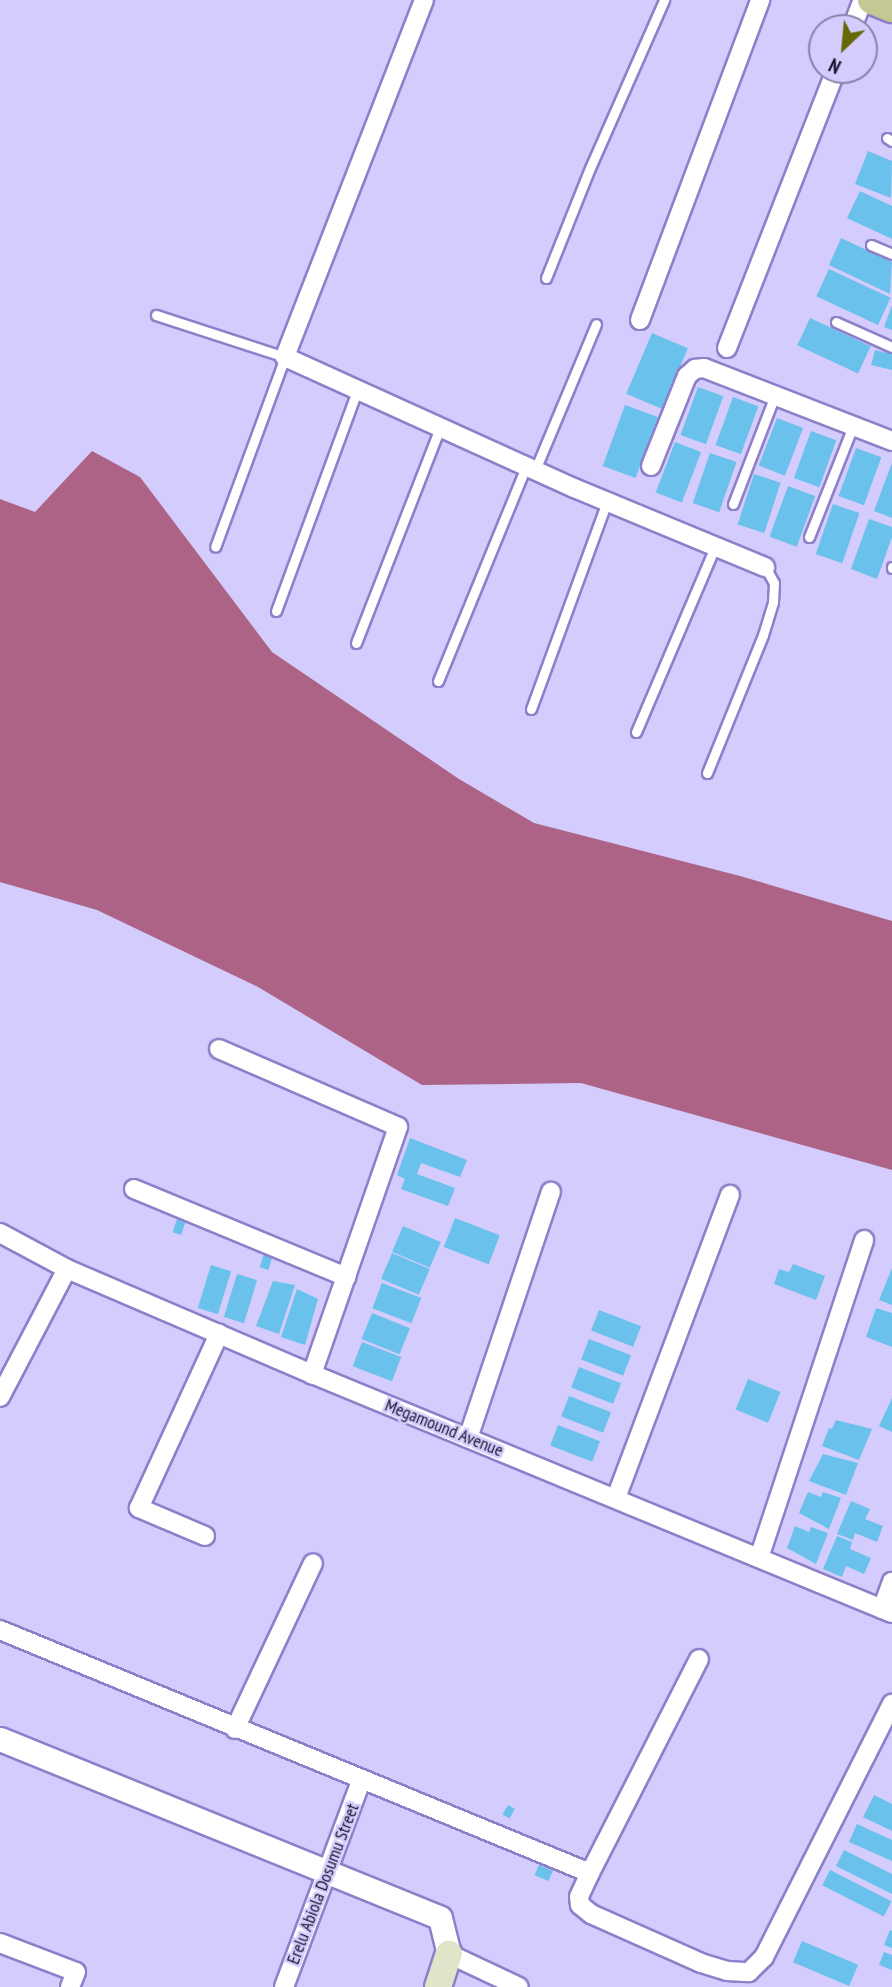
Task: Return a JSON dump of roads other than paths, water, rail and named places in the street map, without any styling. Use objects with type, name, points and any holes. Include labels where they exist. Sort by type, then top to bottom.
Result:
[{"type":"main road","points":[[872,0],[892,8]]},
{"type":"main road","points":[[438,1987],[449,1954]]},
{"type":"street","points":[[424,0],[285,357],[530,468],[765,567]]},
{"type":"street","points":[[640,320],[760,0]]},
{"type":"street","points":[[727,348],[831,84]]},
{"type":"street","points":[[651,466],[687,376],[695,369],[704,368],[892,441]]},
{"type":"street","points":[[219,1049],[398,1127],[312,1374]]},
{"type":"street","points":[[134,1189],[346,1277]]},
{"type":"street","points":[[468,1438],[551,1192]]},
{"type":"street","points":[[616,1498],[730,1195]]},
{"type":"street","name":"Megamound Avenue","points":[[0,1233],[66,1269],[312,1374],[887,1611]]},
{"type":"street","points":[[759,1558],[864,1240]]},
{"type":"street","points":[[0,1397],[66,1269]]},
{"type":"street","points":[[205,1536],[139,1507],[219,1334]]},
{"type":"street","points":[[235,1729],[313,1563]]},
{"type":"street","points":[[887,1611],[892,1582]]},
{"type":"street","points":[[0,1630],[361,1781],[590,1873]]},
{"type":"street","points":[[699,1660],[579,1897],[580,1905],[591,1914],[701,1963],[727,1971],[749,1972],[764,1957],[892,1704]]},
{"type":"street","points":[[0,1739],[326,1874],[440,1918],[449,1954],[519,1987]]},
{"type":"street","name":"Erelu Abiola Dosumu Street","points":[[284,1987],[361,1781]]},
{"type":"street","points":[[0,1943],[76,1972],[70,1987]]},
{"type":"lane","points":[[546,278],[590,168],[664,0]]},
{"type":"lane","points":[[871,245],[892,254]]},
{"type":"lane","points":[[156,315],[285,357],[215,547]]},
{"type":"lane","points":[[836,322],[892,347]]},
{"type":"lane","points":[[438,681],[596,324]]},
{"type":"lane","points":[[276,611],[358,391]]},
{"type":"lane","points":[[733,504],[775,395]]},
{"type":"lane","points":[[809,537],[853,426]]},
{"type":"lane","points":[[356,643],[440,427]]},
{"type":"lane","points":[[531,709],[607,501]]},
{"type":"lane","points":[[636,732],[715,547]]},
{"type":"lane","points":[[707,773],[763,635],[773,602],[774,583],[765,567]]}]
